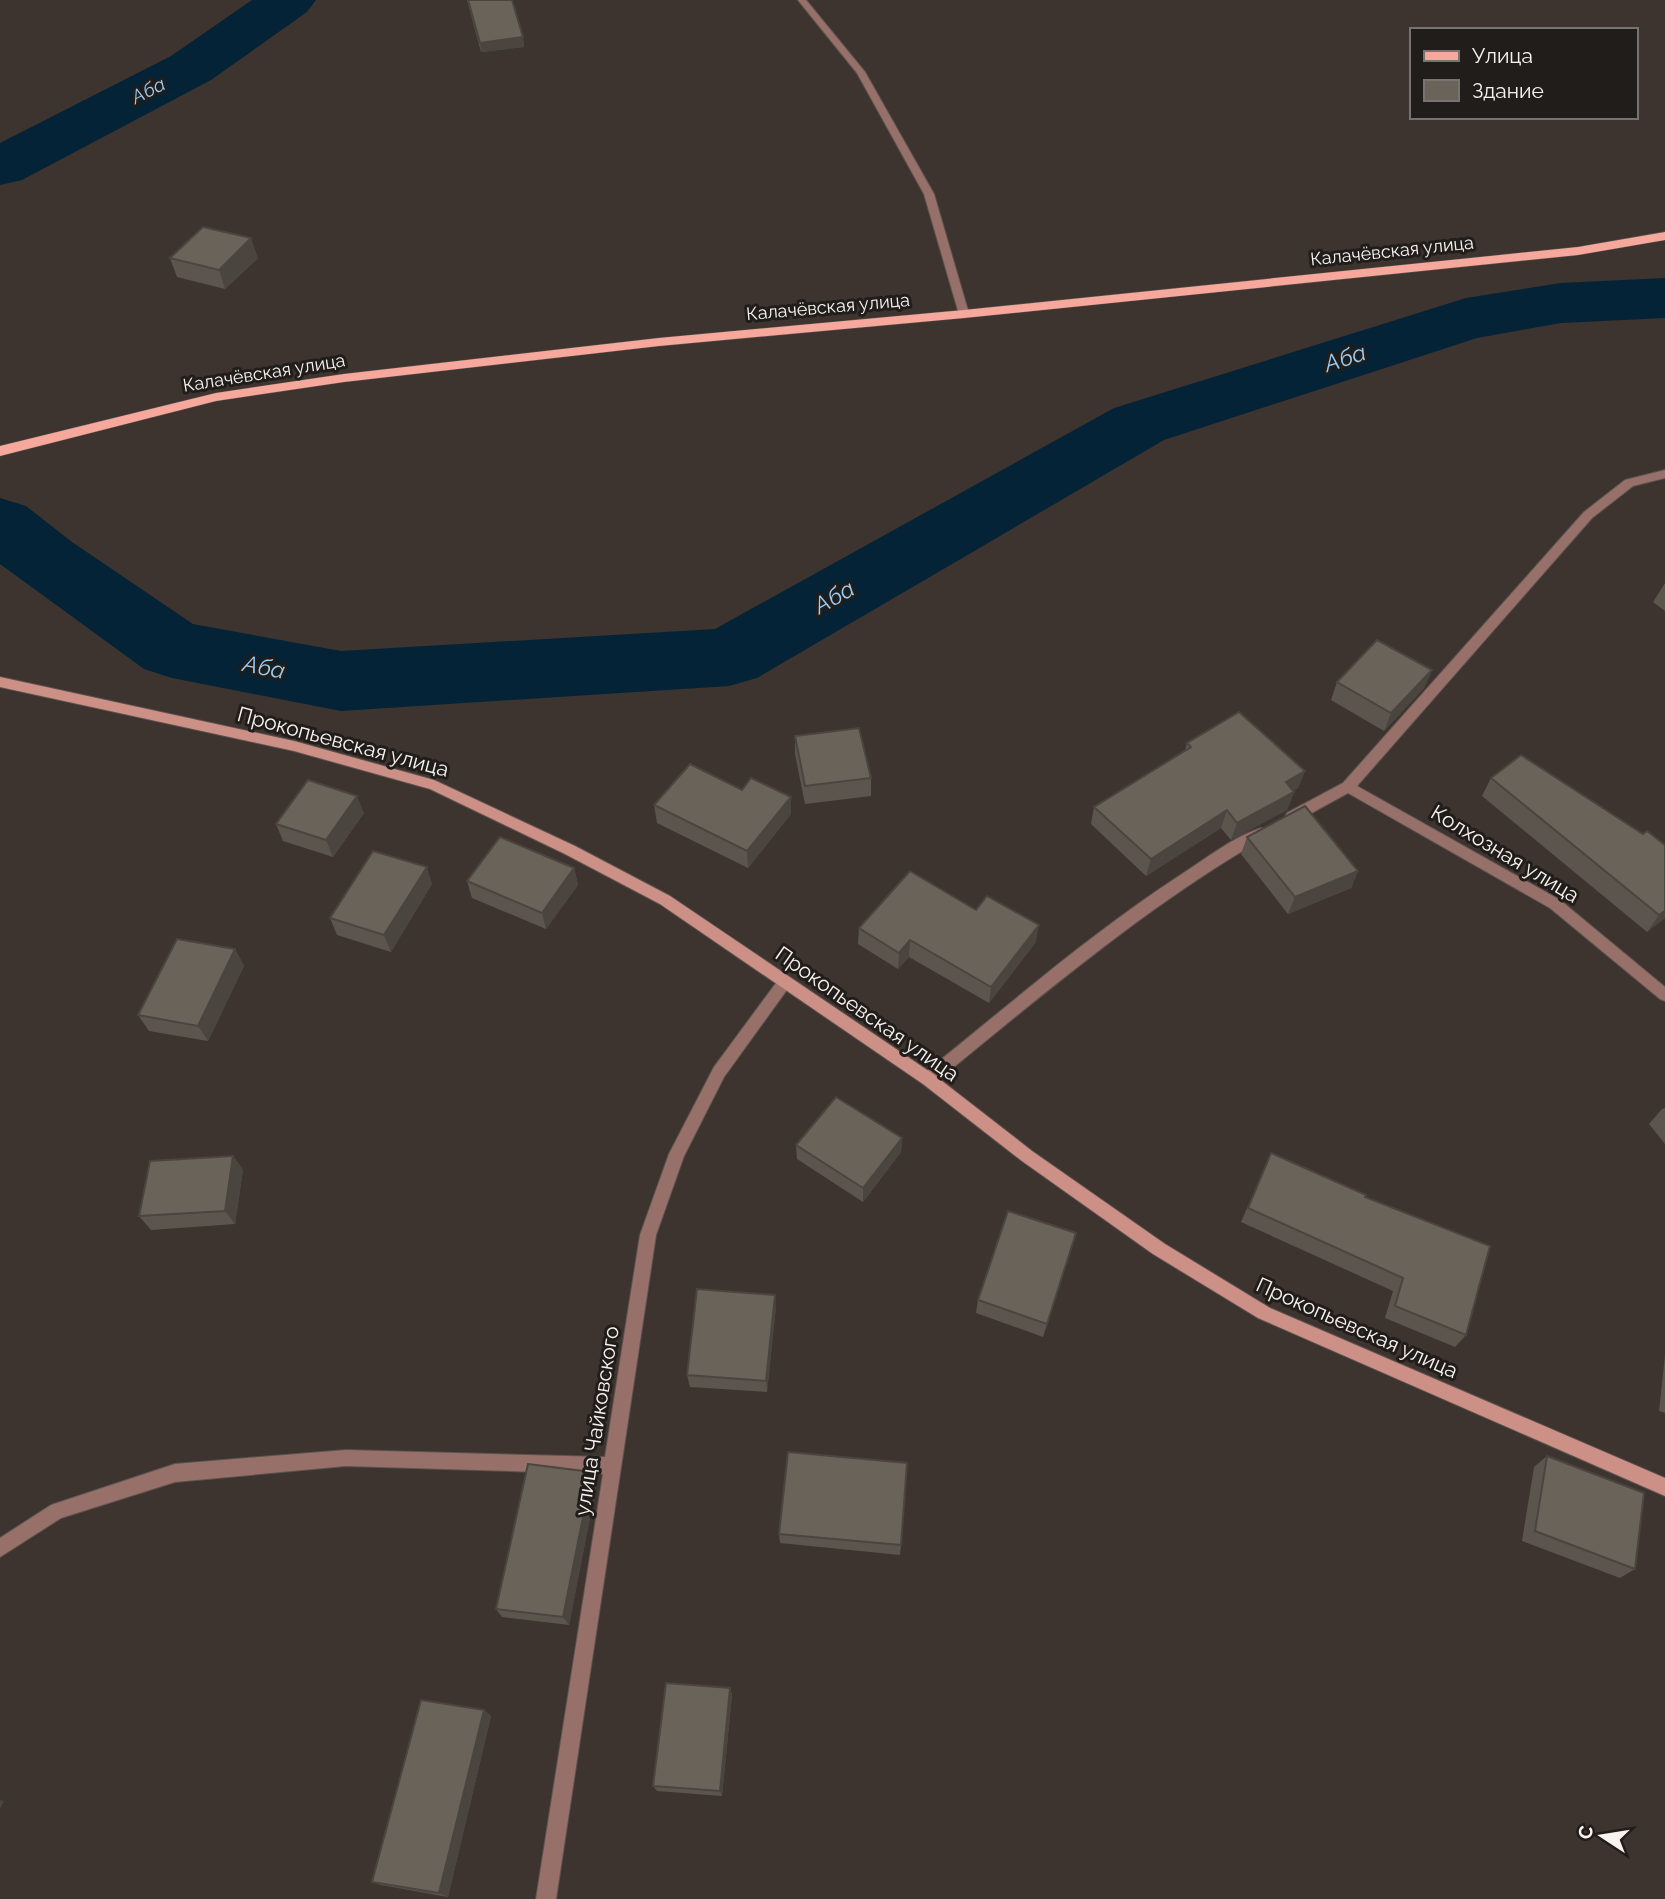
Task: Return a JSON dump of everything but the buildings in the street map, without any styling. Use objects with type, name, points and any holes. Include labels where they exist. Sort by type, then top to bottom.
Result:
[{"type":"main road","name":"Калачёвская улица","points":[[0,451],[216,397],[344,378],[659,342],[964,314],[1578,251],[1665,236]]},
{"type":"main road","name":"Прокопьевская улица","points":[[0,682],[293,746],[434,785],[570,850],[666,900],[928,1079],[1027,1156],[1159,1249],[1264,1313],[1665,1487]]},
{"type":"street","points":[[802,0],[862,72],[929,194],[964,314]]},
{"type":"street","points":[[928,1079],[1141,908],[1225,853],[1348,787],[1588,515],[1629,482],[1665,474]]},
{"type":"street","name":"Колхозная улица","points":[[1348,787],[1555,904],[1665,995]]},
{"type":"street","name":"улица Чайковского","points":[[547,1899],[648,1236],[677,1154],[719,1072],[784,982]]},
{"type":"street","points":[[0,1548],[57,1511],[175,1473],[345,1458],[614,1465]]},
{"type":"waterway","name":"Аба","points":[[0,167],[191,68],[288,0]]},
{"type":"waterway","name":"Аба","points":[[0,524],[45,561],[172,649],[341,681],[729,657],[1139,424],[1466,319],[1561,303],[1665,298]]}]
